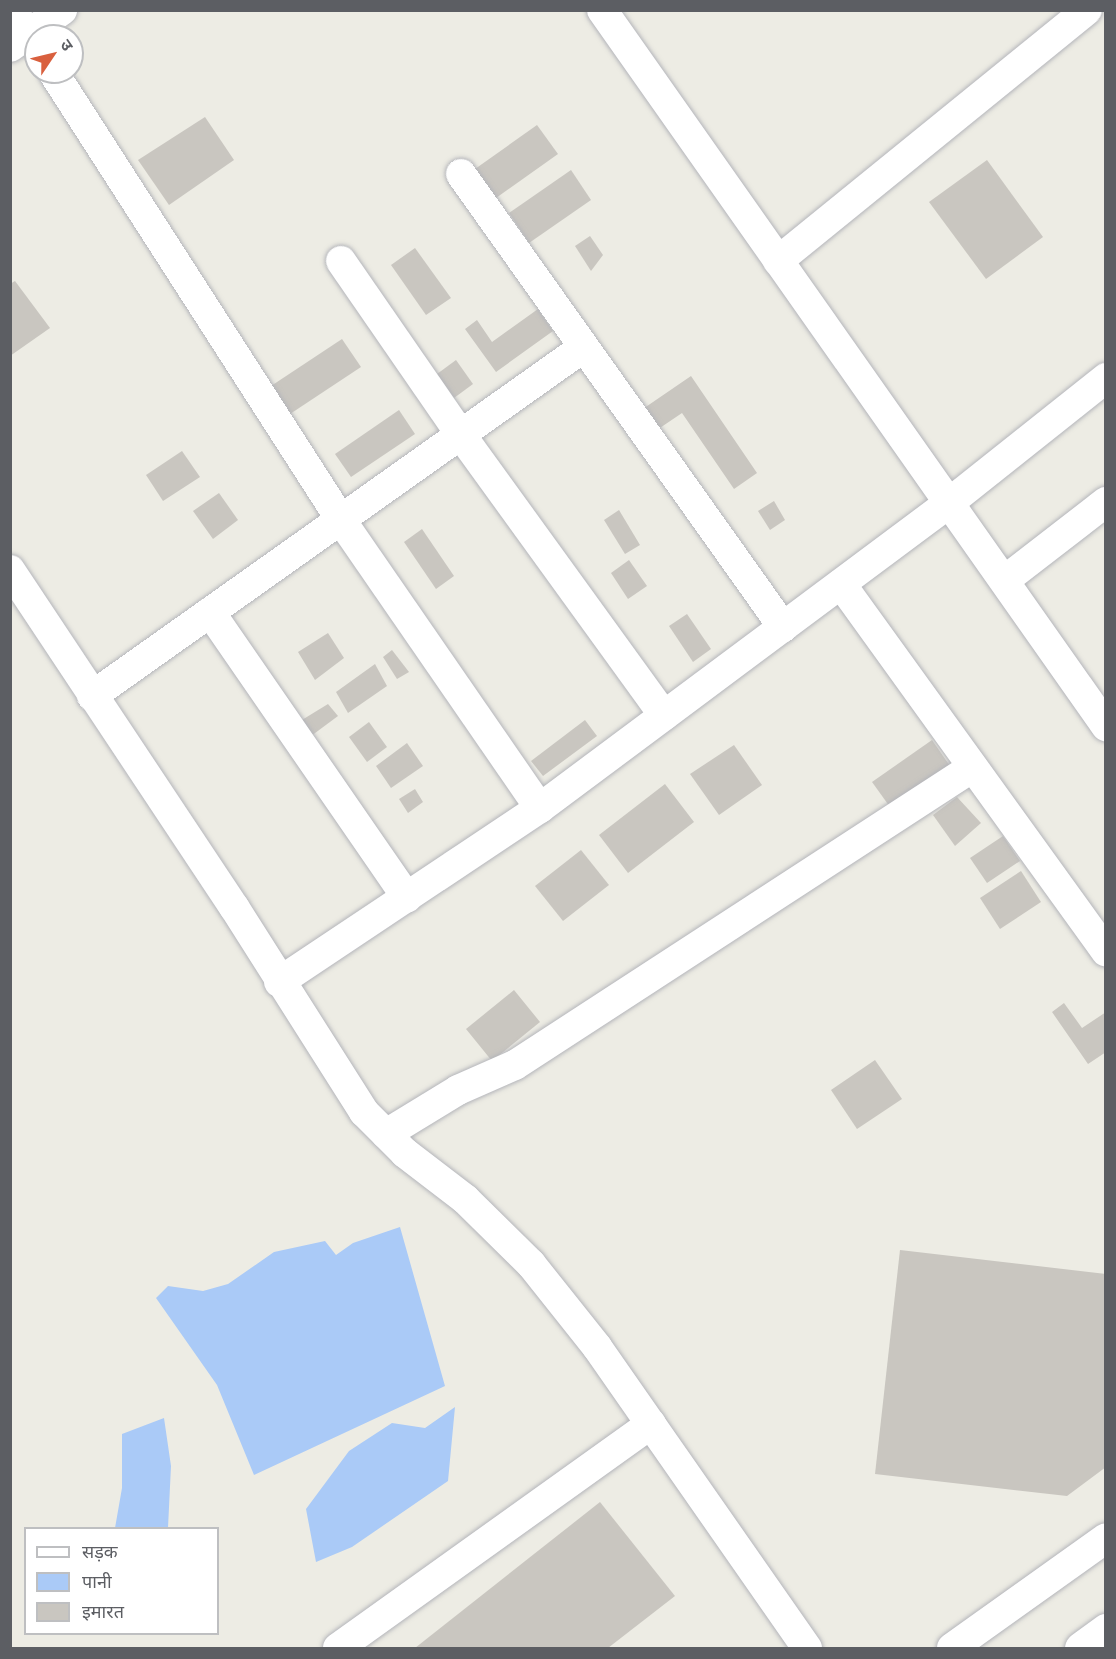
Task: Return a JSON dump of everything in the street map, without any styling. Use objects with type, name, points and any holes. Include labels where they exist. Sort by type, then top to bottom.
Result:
[{"type":"street","points":[[12,10],[24,40]]},
{"type":"street","points":[[46,24],[62,10]]},
{"type":"street","points":[[602,10],[1106,726]]},
{"type":"street","points":[[778,261],[1087,10]]},
{"type":"street","points":[[61,84],[341,520],[540,808]]},
{"type":"street","points":[[461,174],[783,627]]},
{"type":"street","points":[[341,261],[461,435],[664,715]]},
{"type":"street","points":[[92,696],[584,347]]},
{"type":"street","points":[[279,982],[540,808],[949,503],[1106,378]]},
{"type":"street","points":[[1005,580],[1106,502]]},
{"type":"street","points":[[10,570],[234,907],[279,982],[364,1112],[386,1134],[465,1199],[531,1264],[597,1347],[807,1648]]},
{"type":"street","points":[[841,584],[1106,951]]},
{"type":"street","points":[[210,612],[407,898]]},
{"type":"street","points":[[386,1134],[458,1090],[538,1051],[973,767]]},
{"type":"street","points":[[338,1648],[651,1424]]},
{"type":"street","points":[[952,1648],[1106,1538]]},
{"type":"street","points":[[1081,1648],[1106,1630]]},
{"type":"water","points":[[400,1227],[445,1386],[254,1475],[217,1385],[156,1298],[168,1286],[203,1291],[228,1284],[274,1252],[325,1241],[336,1255],[353,1243]]},
{"type":"water","points":[[455,1407],[448,1481],[352,1547],[316,1562],[306,1509],[349,1451],[392,1423],[425,1428]]},
{"type":"water","points":[[164,1418],[171,1466],[168,1527],[115,1527],[122,1488],[122,1434]]},
{"type":"building","points":[[205,117],[234,160],[169,205],[138,160]]},
{"type":"building","points":[[537,125],[558,154],[496,198],[475,169]]},
{"type":"building","points":[[987,160],[1043,237],[986,279],[929,202]]},
{"type":"building","points":[[571,170],[591,200],[529,243],[509,213]]},
{"type":"building","points":[[590,236],[603,255],[591,271],[575,246]]},
{"type":"building","points":[[415,248],[451,298],[426,315],[391,265]]},
{"type":"building","points":[[15,281],[50,328],[10,356],[10,284]]},
{"type":"building","points":[[538,309],[553,331],[496,372],[465,329],[477,320],[492,342]]},
{"type":"building","points":[[342,339],[361,367],[290,414],[271,386]]},
{"type":"building","points":[[456,360],[473,384],[454,398],[437,374]]},
{"type":"building","points":[[691,376],[757,473],[734,489],[682,413],[648,436],[634,415]]},
{"type":"building","points":[[399,410],[415,434],[351,477],[335,454]]},
{"type":"building","points":[[182,451],[200,477],[163,501],[146,475]]},
{"type":"building","points":[[219,493],[238,520],[213,539],[193,511]]},
{"type":"building","points":[[774,501],[785,520],[770,530],[758,511]]},
{"type":"building","points":[[619,510],[640,545],[625,554],[604,520]]},
{"type":"building","points":[[422,529],[454,576],[436,589],[404,542]]},
{"type":"building","points":[[629,560],[647,586],[628,599],[611,573]]},
{"type":"building","points":[[687,614],[711,649],[693,662],[669,626]]},
{"type":"building","points":[[328,633],[344,658],[315,680],[298,652]]},
{"type":"building","points":[[392,650],[409,672],[397,679],[383,657]]},
{"type":"building","points":[[375,664],[387,686],[348,713],[336,692]]},
{"type":"building","points":[[328,704],[338,716],[307,739],[297,723]]},
{"type":"building","points":[[585,720],[597,736],[543,776],[531,761]]},
{"type":"building","points":[[369,722],[387,747],[367,762],[349,737]]},
{"type":"building","points":[[932,740],[950,766],[890,807],[872,782]]},
{"type":"building","points":[[407,743],[423,766],[391,788],[376,766]]},
{"type":"building","points":[[734,745],[762,785],[719,815],[690,774]]},
{"type":"building","points":[[665,784],[694,822],[628,873],[599,835]]},
{"type":"building","points":[[415,789],[423,802],[408,813],[399,799]]},
{"type":"building","points":[[957,797],[981,823],[955,846],[933,815]]},
{"type":"building","points":[[1003,836],[1020,861],[987,883],[970,858]]},
{"type":"building","points":[[581,850],[609,885],[563,921],[535,886]]},
{"type":"building","points":[[1021,871],[1041,902],[1000,929],[980,898]]},
{"type":"building","points":[[514,990],[540,1022],[492,1061],[466,1029]]},
{"type":"building","points":[[1064,1003],[1082,1028],[1106,1012],[1106,1052],[1088,1064],[1052,1012]]},
{"type":"building","points":[[875,1060],[902,1099],[857,1129],[831,1090]]},
{"type":"building","points":[[900,1250],[1106,1274],[1106,1467],[1067,1496],[875,1474]]},
{"type":"building","points":[[600,1502],[675,1596],[608,1648],[415,1648]]}]
